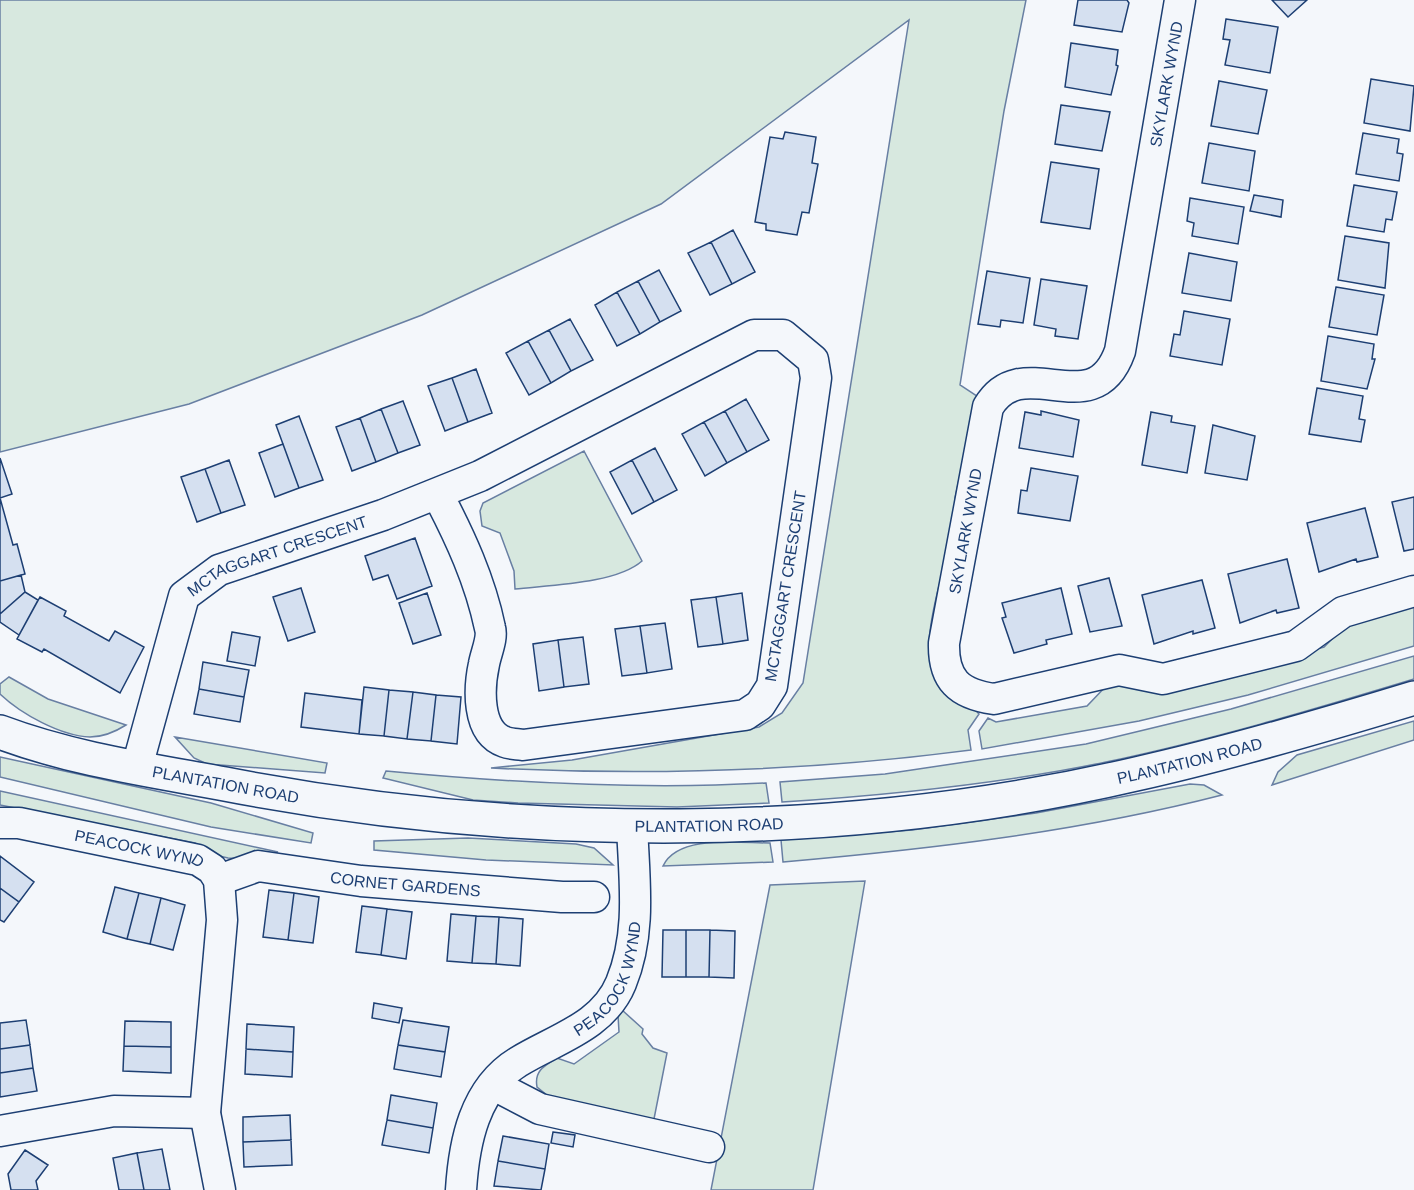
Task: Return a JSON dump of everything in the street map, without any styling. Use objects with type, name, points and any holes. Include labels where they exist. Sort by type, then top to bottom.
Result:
[{"type":"street","name":"SKYLARK WYND","points":[[1180,0],[1120,351],[1114,368],[1096,384],[1077,388],[1027,381],[1004,388],[995,395],[988,407],[944,644],[943,662],[951,680],[978,696],[994,699],[1119,670],[1163,679],[1296,646],[1343,612],[1414,591]]},
{"type":"street","name":"MCTAGGART CRESCENT","points":[[137,767],[184,596],[219,570],[438,495],[480,476],[754,335],[783,335],[813,360],[816,378],[772,686],[760,705],[745,715],[523,745],[504,742],[491,732],[484,717],[480,691],[491,631],[471,563],[438,495]]},
{"type":"street","name":"PLANTATION ROAD","points":[[0,732],[70,754],[297,798],[388,811],[468,818],[632,825],[777,823],[892,813],[1017,797],[1133,775],[1269,741],[1414,698]]},
{"type":"street","name":"PEACOCK WYND","points":[[0,823],[20,823],[198,861],[212,869],[219,880],[222,920],[205,1113],[220,1190]]},
{"type":"street","name":"PEACOCK WYND","points":[[461,1190],[466,1141],[479,1105],[494,1085],[517,1063],[581,1029],[606,1008],[621,985],[634,941],[636,912],[632,825]]},
{"type":"street","name":"CORNET GARDENS","points":[[219,880],[258,866],[361,881],[562,897],[594,897]]},
{"type":"street","points":[[494,1085],[540,1109],[709,1147]]},
{"type":"street","points":[[0,1131],[114,1112],[205,1113]]},
{"type":"shaded area","points":[[0,0],[1026,0],[1004,111],[960,385],[977,396],[955,498],[962,509],[938,589],[930,636],[929,654],[933,667],[979,714],[968,730],[971,750],[851,763],[731,770],[611,772],[491,768],[572,760],[759,727],[782,713],[803,683],[909,20],[661,204],[422,315],[189,404],[0,452]]},
{"type":"shaded area","points":[[584,451],[642,561],[616,575],[599,579],[515,589],[514,571],[500,533],[482,526],[480,511],[483,503]]},
{"type":"shaded area","points":[[1414,604],[1414,646],[1248,695],[1139,721],[982,749],[979,731],[988,718],[996,722],[1087,706],[1109,683],[1157,693],[1324,647],[1349,622]]},
{"type":"shaded area","points":[[1414,656],[1414,679],[1184,744],[1066,770],[985,782],[904,792],[782,802],[780,782],[885,774],[1086,744],[1231,709]]},
{"type":"shaded area","points":[[9,677],[48,699],[126,725],[109,734],[95,737],[79,736],[54,728],[30,716],[0,694],[0,684]]},
{"type":"shaded area","points":[[1414,721],[1414,740],[1272,785],[1278,772],[1297,755]]},
{"type":"shaded area","points":[[175,737],[327,763],[325,773],[207,764],[194,758]]},
{"type":"shaded area","points":[[0,757],[211,803],[313,833],[311,843],[211,827],[0,777]]},
{"type":"shaded area","points":[[386,771],[576,784],[671,786],[766,783],[769,803],[677,807],[473,800],[383,778]]},
{"type":"shaded area","points":[[1190,784],[1204,785],[1222,795],[1113,819],[1004,838],[783,862],[781,840],[912,830],[1036,813]]},
{"type":"shaded area","points":[[0,791],[278,852],[243,859],[228,858],[215,855],[195,843],[0,805]]},
{"type":"shaded area","points":[[468,838],[576,844],[594,848],[613,865],[486,860],[374,850],[374,841]]},
{"type":"shaded area","points":[[726,842],[770,843],[773,862],[663,866],[671,856],[695,845]]},
{"type":"shaded area","points":[[865,881],[813,1190],[711,1190],[770,885]]},
{"type":"shaded area","points":[[622,1010],[643,1029],[642,1034],[653,1048],[667,1053],[653,1124],[553,1100],[537,1087],[537,1077],[541,1069],[548,1064],[557,1058],[574,1064],[619,1032],[618,1015]]},
{"type":"building","points":[[1078,0],[1127,0],[1129,3],[1122,32],[1074,25]]},
{"type":"building","points":[[1272,0],[1307,0],[1288,17]]},
{"type":"building","points":[[1226,19],[1278,27],[1270,73],[1225,65],[1230,40],[1223,39]]},
{"type":"building","points":[[1071,43],[1118,50],[1116,65],[1118,66],[1111,95],[1065,87]]},
{"type":"building","points":[[1371,79],[1414,86],[1410,131],[1364,123]]},
{"type":"building","points":[[1219,81],[1267,90],[1258,134],[1211,126]]},
{"type":"building","points":[[1061,105],[1110,112],[1102,151],[1055,144]]},
{"type":"building","points":[[785,132],[816,137],[812,163],[818,164],[809,213],[802,212],[797,235],[766,230],[766,224],[755,222],[770,137],[783,139]]},
{"type":"building","points":[[1363,133],[1399,139],[1397,153],[1403,154],[1399,181],[1356,174]]},
{"type":"building","points":[[1209,143],[1255,151],[1249,191],[1202,183]]},
{"type":"building","points":[[1051,162],[1099,169],[1090,229],[1041,222]]},
{"type":"building","points":[[1354,185],[1397,192],[1392,220],[1386,219],[1384,232],[1347,226]]},
{"type":"building","points":[[1254,195],[1283,200],[1281,217],[1250,211]]},
{"type":"building","points":[[1190,198],[1244,207],[1238,244],[1192,236],[1194,223],[1187,221]]},
{"type":"building","points":[[733,230],[755,272],[732,284],[711,242]]},
{"type":"building","points":[[1345,236],[1389,243],[1385,288],[1338,280]]},
{"type":"building","points":[[711,242],[732,284],[710,295],[688,253]]},
{"type":"building","points":[[1189,253],[1237,262],[1231,301],[1182,293]]},
{"type":"building","points":[[659,270],[681,311],[660,322],[638,281]]},
{"type":"building","points":[[987,271],[1030,278],[1023,323],[1001,320],[1000,327],[978,324]]},
{"type":"building","points":[[1041,279],[1087,286],[1078,339],[1055,336],[1056,329],[1034,325]]},
{"type":"building","points":[[638,281],[660,322],[640,334],[617,292]]},
{"type":"building","points":[[1336,287],[1384,295],[1377,335],[1329,327]]},
{"type":"building","points":[[617,292],[640,334],[617,346],[595,305]]},
{"type":"building","points":[[1184,311],[1230,319],[1222,365],[1170,356],[1174,334],[1180,335]]},
{"type":"building","points":[[570,319],[593,360],[571,371],[549,330]]},
{"type":"building","points":[[549,330],[571,371],[551,383],[528,341]]},
{"type":"building","points":[[1328,336],[1374,344],[1372,359],[1375,359],[1367,389],[1321,381]]},
{"type":"building","points":[[528,341],[551,383],[529,395],[506,353]]},
{"type":"building","points":[[476,369],[492,413],[468,422],[452,378]]},
{"type":"building","points":[[452,378],[468,422],[445,431],[428,386]]},
{"type":"building","points":[[1317,388],[1363,396],[1359,419],[1365,420],[1361,442],[1309,434]]},
{"type":"building","points":[[746,399],[769,440],[747,452],[725,411]]},
{"type":"building","points":[[403,401],[420,445],[398,453],[381,409]]},
{"type":"building","points":[[381,409],[398,453],[376,462],[360,418]]},
{"type":"building","points":[[725,411],[747,452],[727,463],[704,422]]},
{"type":"building","points":[[1041,411],[1079,420],[1073,457],[1019,448],[1025,412],[1041,415]]},
{"type":"building","points":[[1151,412],[1172,416],[1171,422],[1195,426],[1187,473],[1142,465]]},
{"type":"building","points":[[299,416],[323,480],[299,488],[276,425]]},
{"type":"building","points":[[360,418],[376,462],[352,471],[336,427]]},
{"type":"building","points":[[704,422],[727,463],[705,476],[682,434]]},
{"type":"building","points":[[1213,425],[1255,436],[1247,480],[1205,473]]},
{"type":"building","points":[[283,444],[299,488],[275,497],[259,453]]},
{"type":"building","points":[[655,448],[677,490],[654,502],[632,460]]},
{"type":"building","points":[[0,458],[12,494],[0,498]]},
{"type":"building","points":[[229,460],[245,505],[221,513],[205,469]]},
{"type":"building","points":[[632,460],[654,502],[632,514],[610,472]]},
{"type":"building","points":[[1031,468],[1078,476],[1070,521],[1018,513],[1021,490],[1027,491]]},
{"type":"building","points":[[205,469],[221,513],[197,522],[181,477]]},
{"type":"building","points":[[1414,497],[1414,549],[1404,551],[1392,502]]},
{"type":"building","points":[[0,498],[13,545],[17,544],[25,574],[0,581]]},
{"type":"building","points":[[1365,508],[1378,557],[1357,562],[1356,559],[1319,572],[1307,523]]},
{"type":"building","points":[[415,538],[432,586],[397,599],[388,575],[373,580],[365,556]]},
{"type":"building","points":[[1287,559],[1299,608],[1277,613],[1276,610],[1240,623],[1228,574]]},
{"type":"building","points":[[21,575],[25,592],[0,614],[0,581]]},
{"type":"building","points":[[1109,578],[1122,626],[1090,632],[1078,586]]},
{"type":"building","points":[[1202,580],[1215,628],[1193,634],[1193,631],[1154,644],[1142,595]]},
{"type":"building","points":[[301,588],[315,632],[288,641],[273,597]]},
{"type":"building","points":[[1061,588],[1072,634],[1046,640],[1047,644],[1014,653],[1002,618],[1006,617],[1002,603]]},
{"type":"building","points":[[25,592],[38,600],[19,635],[0,622],[0,614]]},
{"type":"building","points":[[427,593],[441,635],[413,644],[399,603]]},
{"type":"building","points":[[742,593],[748,640],[723,644],[716,597]]},
{"type":"building","points":[[40,597],[66,611],[64,616],[109,641],[115,631],[144,647],[120,693],[44,649],[42,652],[17,639]]},
{"type":"building","points":[[716,597],[723,644],[698,647],[691,600]]},
{"type":"building","points":[[665,623],[672,669],[647,673],[640,626]]},
{"type":"building","points":[[640,626],[647,673],[622,676],[615,629]]},
{"type":"building","points":[[232,632],[260,637],[255,666],[227,661]]},
{"type":"building","points":[[583,637],[589,684],[564,687],[558,640]]},
{"type":"building","points":[[558,640],[564,687],[539,691],[533,644]]},
{"type":"building","points":[[203,662],[249,670],[244,697],[199,689]]},
{"type":"building","points":[[364,687],[389,690],[384,736],[359,734]]},
{"type":"building","points":[[199,689],[244,697],[240,722],[194,714]]},
{"type":"building","points":[[389,690],[413,692],[407,739],[384,736]]},
{"type":"building","points":[[413,692],[436,695],[431,741],[407,739]]},
{"type":"building","points":[[305,693],[362,700],[359,734],[301,727]]},
{"type":"building","points":[[436,695],[461,697],[457,744],[431,741]]},
{"type":"building","points":[[0,856],[34,882],[19,902],[0,888]]},
{"type":"building","points":[[115,887],[139,893],[127,939],[103,932]]},
{"type":"building","points":[[0,888],[19,902],[4,922],[0,920]]},
{"type":"building","points":[[269,890],[294,893],[288,940],[263,937]]},
{"type":"building","points":[[139,893],[161,898],[150,944],[127,939]]},
{"type":"building","points":[[294,893],[319,897],[313,943],[288,940]]},
{"type":"building","points":[[161,898],[185,905],[173,950],[150,944]]},
{"type":"building","points":[[362,906],[387,909],[381,955],[356,952]]},
{"type":"building","points":[[387,909],[412,912],[406,959],[381,955]]},
{"type":"building","points":[[451,914],[476,916],[472,963],[447,961]]},
{"type":"building","points":[[476,916],[499,917],[496,964],[472,963]]},
{"type":"building","points":[[499,917],[523,919],[520,966],[496,964]]},
{"type":"building","points":[[663,930],[686,930],[686,977],[662,977]]},
{"type":"building","points":[[686,930],[710,930],[709,977],[686,977]]},
{"type":"building","points":[[710,930],[735,931],[734,978],[709,977]]},
{"type":"building","points":[[374,1003],[402,1008],[399,1023],[372,1018]]},
{"type":"building","points":[[26,1020],[30,1045],[0,1049],[0,1023]]},
{"type":"building","points":[[403,1020],[449,1027],[445,1052],[398,1045]]},
{"type":"building","points":[[125,1021],[171,1022],[171,1047],[124,1046]]},
{"type":"building","points":[[247,1024],[294,1027],[293,1052],[246,1049]]},
{"type":"building","points":[[30,1045],[33,1068],[0,1073],[0,1049]]},
{"type":"building","points":[[398,1045],[445,1052],[441,1077],[394,1069]]},
{"type":"building","points":[[124,1046],[171,1047],[171,1073],[123,1071]]},
{"type":"building","points":[[246,1049],[293,1052],[292,1077],[245,1074]]},
{"type":"building","points":[[33,1068],[37,1091],[0,1097],[0,1073]]},
{"type":"building","points":[[391,1095],[437,1103],[433,1128],[387,1120]]},
{"type":"building","points":[[290,1115],[291,1140],[243,1142],[243,1117]]},
{"type":"building","points":[[387,1120],[433,1128],[429,1153],[382,1145]]},
{"type":"building","points":[[553,1132],[575,1135],[573,1147],[551,1143]]},
{"type":"building","points":[[503,1136],[549,1144],[545,1169],[498,1161]]},
{"type":"building","points":[[291,1140],[292,1165],[244,1167],[243,1142]]},
{"type":"building","points":[[162,1149],[170,1190],[144,1190],[137,1153]]},
{"type":"building","points":[[25,1150],[48,1165],[36,1181],[38,1190],[11,1190],[8,1174]]},
{"type":"building","points":[[137,1153],[144,1190],[119,1190],[113,1158]]},
{"type":"building","points":[[498,1161],[545,1169],[541,1190],[494,1186]]}]
